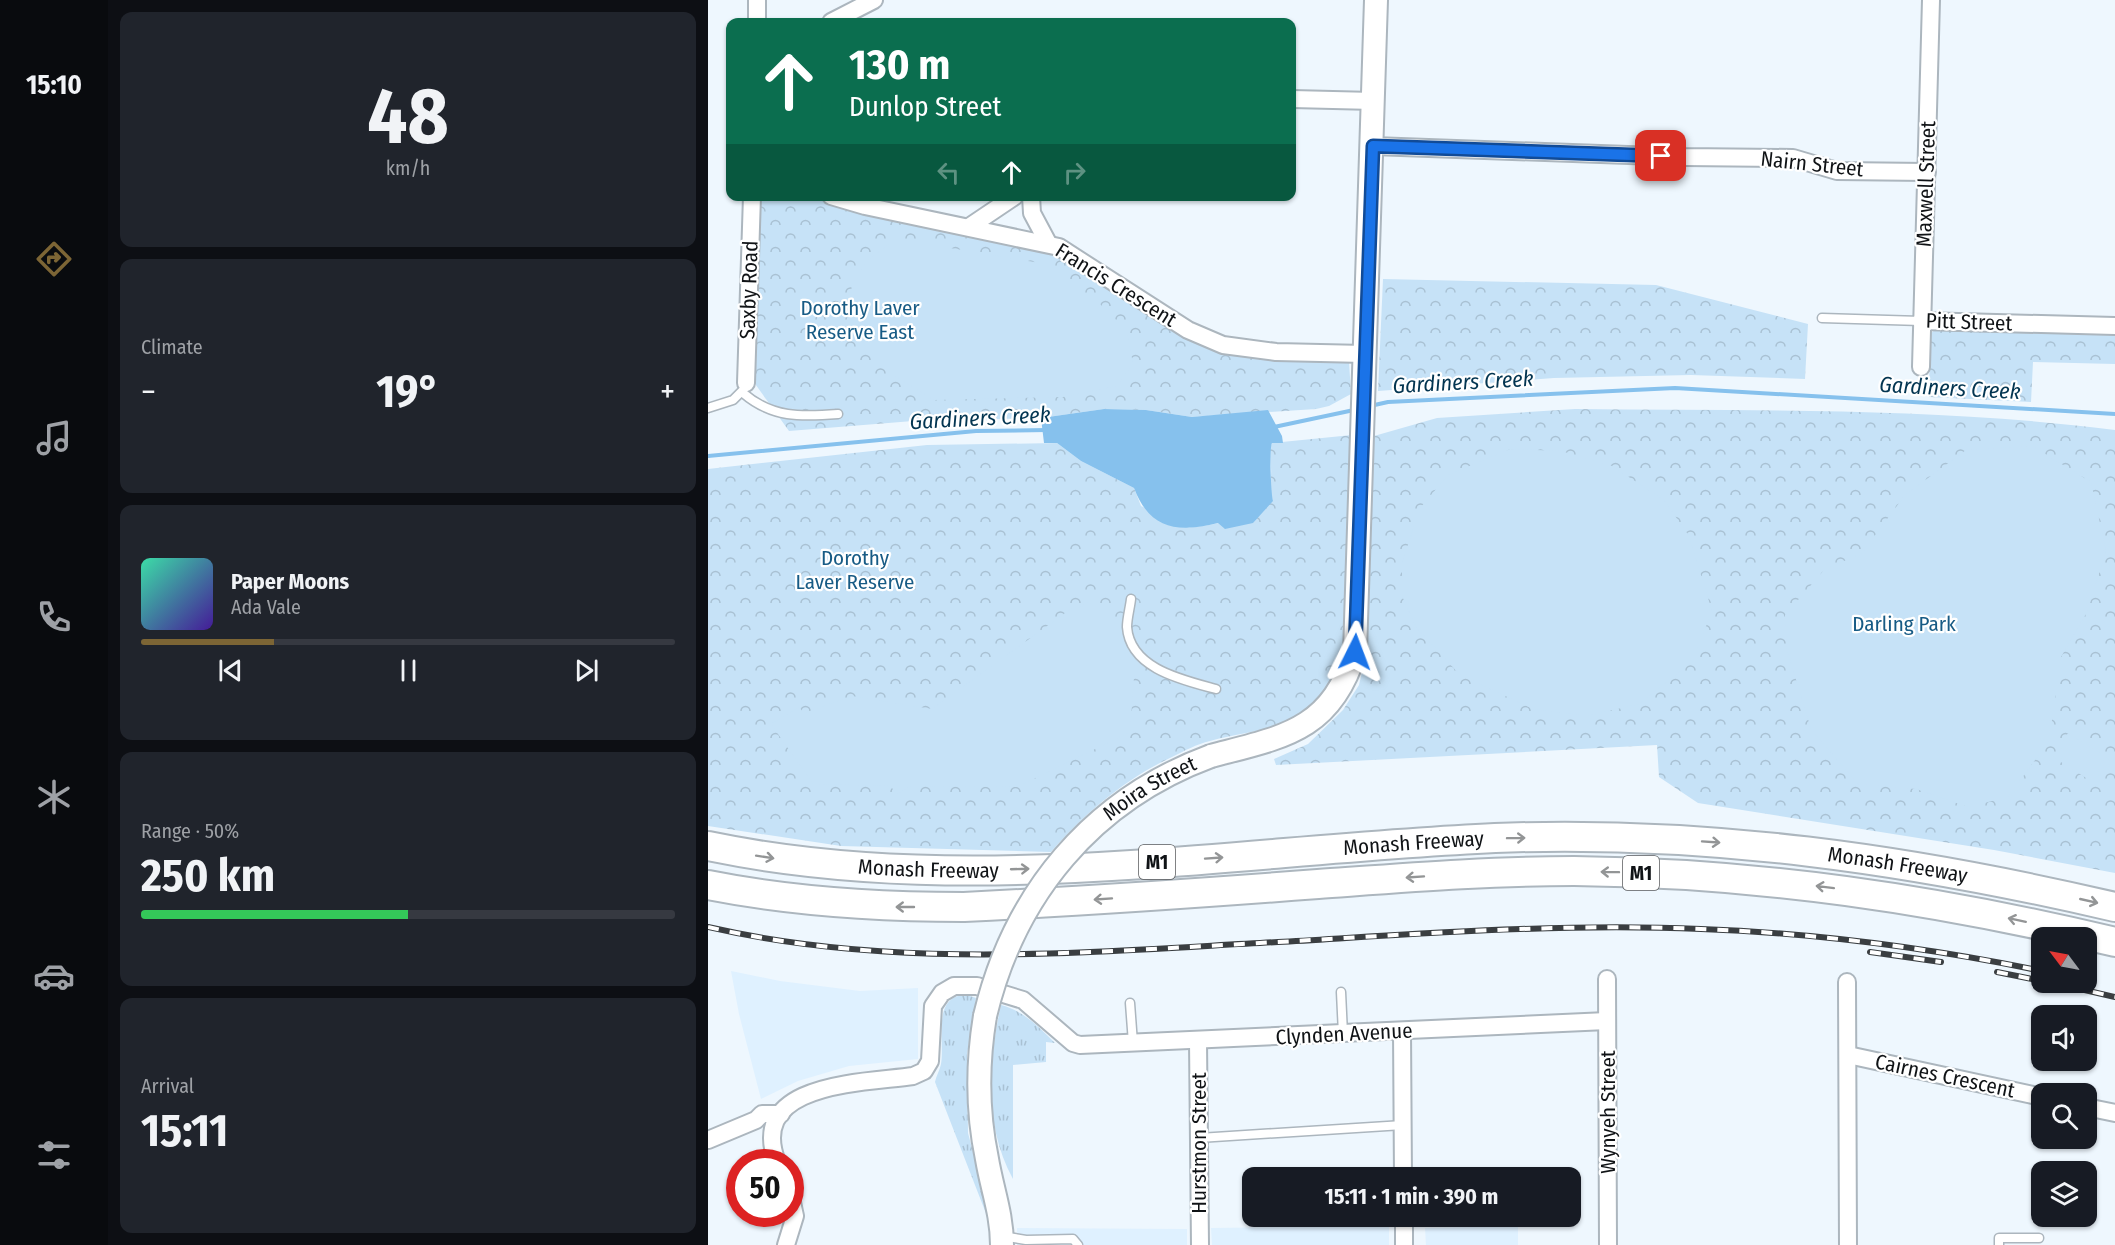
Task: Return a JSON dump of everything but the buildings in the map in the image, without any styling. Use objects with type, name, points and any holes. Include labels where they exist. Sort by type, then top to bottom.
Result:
[{"type":"highway","name":"Monash Freeway","points":[[708,846],[818,864],[893,870],[961,871],[1080,867],[1496,838],[1685,840],[1814,850],[1909,864],[2115,907]]},
{"type":"highway","name":"Monash Freeway","points":[[708,885],[815,902],[889,907],[964,907],[1499,873],[1669,874],[1781,882],[1897,897],[1969,909],[2115,942]]},
{"type":"main road","name":"Moira Street","points":[[1002,1241],[1002,1218],[987,1162],[979,1103],[979,1066],[985,1016],[999,966],[1018,922],[1059,862],[1094,826],[1131,797],[1176,770],[1211,756],[1295,732],[1333,700],[1348,675],[1355,640],[1376,0]]},
{"type":"street","points":[[756,18],[757,0]]},
{"type":"street","points":[[839,18],[874,0]]},
{"type":"street","name":"Maxwell Street","points":[[1921,367],[1932,0]]},
{"type":"street","points":[[1296,99],[1374,101]]},
{"type":"street","name":"Nairn Street","points":[[1373,146],[1672,157],[1793,158],[1837,171],[1927,172]]},
{"type":"street","name":"Saxby Road","points":[[744,388],[752,201]]},
{"type":"street","name":"Francis Crescent","points":[[848,201],[1048,243],[1069,252],[1188,330],[1211,342],[1251,350],[1365,354]]},
{"type":"street","points":[[969,227],[1008,201]]},
{"type":"street","points":[[1031,201],[1032,213],[1048,243]]},
{"type":"street","name":"Pitt Street","points":[[1922,321],[2115,326]]},
{"type":"street","name":"Wynyeh Street","points":[[1607,979],[1608,1245]]},
{"type":"street","name":"Cairnes Crescent","points":[[1847,981],[1848,1245]]},
{"type":"street","name":"Clynden Avenue","points":[[781,1114],[796,1100],[830,1086],[922,1073],[930,1060],[933,1005],[942,993],[954,986],[977,987],[1023,1000],[1073,1043],[1080,1045],[1607,1021]]},
{"type":"street","points":[[1402,1031],[1403,1167]]},
{"type":"street","name":"Hurstmon Street","points":[[1198,1041],[1200,1245]]},
{"type":"street","name":"Cairnes Crescent","points":[[1848,1055],[2031,1095]]},
{"type":"street","points":[[2097,1109],[2115,1113]]},
{"type":"street","points":[[708,1140],[756,1120],[762,1114],[781,1114],[773,1136],[775,1149]]},
{"type":"street","points":[[756,1120],[759,1127],[773,1136]]},
{"type":"street","points":[[786,1245],[792,1227]]},
{"type":"street","points":[[1404,1227],[1404,1245]]},
{"type":"lane","name":"Pitt Street","points":[[1822,318],[1922,321]]},
{"type":"lane","points":[[708,408],[734,400],[744,388],[759,407],[784,414],[838,414]]},
{"type":"lane","points":[[1131,599],[1127,628],[1139,657],[1175,677],[1216,689]]},
{"type":"lane","points":[[1341,992],[1343,1034]]},
{"type":"lane","points":[[1130,1003],[1133,1043]]},
{"type":"lane","points":[[1199,1138],[1403,1125]]},
{"type":"lane","points":[[1999,1245],[1999,1238],[2039,1238]]},
{"type":"lane","points":[[1002,1241],[1031,1243],[1073,1239],[1078,1245]]},
{"type":"shaded area","points":[[731,971],[780,981],[860,991],[918,988],[918,1059],[849,1066],[798,1081],[761,1099],[739,1014]]},
{"type":"shaded area","points":[[1389,1227],[1389,1245],[1212,1245],[1211,1228]]},
{"type":"shaded area","points":[[1518,1227],[1518,1245],[1426,1245],[1425,1228]]},
{"type":"shaded area","points":[[1017,1228],[1187,1229],[1187,1245],[1017,1245]]},
{"type":"green space","name":"Dorothy Laver Reserve East","points":[[758,201],[825,201],[840,208],[1054,253],[1188,339],[1219,352],[1251,358],[1349,361],[1351,394],[1329,406],[1316,409],[1192,417],[1146,410],[1104,409],[1041,418],[913,421],[789,431],[753,381]]},
{"type":"green space","points":[[890,243],[920,243],[1040,263],[1097,301],[1127,331],[1133,364],[1117,386],[1063,397],[934,400],[895,376],[865,346],[849,309],[852,284],[867,261]]},
{"type":"green space","points":[[1383,279],[1656,285],[1808,324],[1805,379],[1691,375],[1554,378],[1378,391]]},
{"type":"green space","points":[[1938,327],[2115,332],[2115,364],[2033,362],[2031,402],[1929,397],[1930,334]]},
{"type":"green space","name":"Darling Park","points":[[1575,409],[1778,410],[1913,414],[1981,417],[2115,430],[2115,873],[1994,850],[1698,803],[1659,777],[1657,745],[1276,765],[1274,759],[1308,744],[1343,710],[1359,685],[1367,651],[1374,436],[1437,418]]},
{"type":"green space","name":"Dorothy Laver Reserve","points":[[1352,435],[1345,581],[1347,624],[1345,646],[1340,667],[1329,688],[1317,704],[1302,715],[1269,728],[1200,744],[1138,775],[1077,824],[1051,852],[841,846],[708,826],[708,469],[927,445],[1057,443],[1081,461],[1134,488],[1141,506],[1189,528],[1219,523],[1269,483],[1272,443]]},
{"type":"green space","points":[[2032,446],[2091,482],[2106,551],[2087,612],[2061,657],[2049,741],[2008,797],[1968,807],[1916,789],[1858,784],[1811,729],[1787,650],[1785,615],[1824,570],[1862,553],[1905,495],[1966,450]]},
{"type":"green space","points":[[1510,449],[1561,451],[1612,466],[1664,500],[1689,536],[1712,611],[1692,662],[1639,704],[1587,716],[1533,709],[1459,674],[1416,627],[1402,596],[1402,563],[1420,508],[1448,475]]},
{"type":"green space","points":[[1088,602],[1136,650],[1130,732],[1017,787],[911,786],[896,795],[891,786],[813,784],[771,724],[799,707],[804,713],[852,696],[932,709],[1072,608],[1075,611]]},
{"type":"green space","points":[[2068,733],[2109,759],[2094,783],[2053,757]]},
{"type":"green space","points":[[967,995],[976,998],[967,1055],[968,1133],[987,1205],[987,1216],[935,1082],[941,1064],[944,1011],[948,1002],[956,997]]},
{"type":"green space","points":[[1001,1005],[1024,1015],[1055,1043],[1046,1042],[1046,1062],[1013,1065],[1013,1179],[997,1138],[991,1094],[993,1049]]},
{"type":"water","points":[[1104,409],[1146,410],[1192,417],[1268,410],[1282,436],[1283,443],[1272,443],[1271,447],[1273,501],[1253,523],[1225,529],[1218,523],[1190,528],[1167,525],[1157,520],[1148,513],[1134,488],[1081,461],[1057,443],[1044,443],[1041,418]]},
{"type":"waterway","name":"Gardiners Creek","points":[[1370,406],[1388,402],[1675,388],[2115,414]]},
{"type":"waterway","name":"Gardiners Creek","points":[[1274,427],[1354,410]]},
{"type":"waterway","name":"Gardiners Creek","points":[[708,456],[976,431],[1047,430]]},
{"type":"railway","points":[[708,927],[779,940],[850,949],[992,954],[1135,950],[1489,930],[1595,927],[1701,929],[1787,934],[1872,943],[1958,955],[2031,969]]},
{"type":"railway","points":[[1870,952],[1941,962]]},
{"type":"railway","points":[[1997,972],[2031,979]]},
{"type":"railway","points":[[2097,993],[2115,997]]},
{"type":"route","points":[[1355,652],[1373,146],[1661,156]]}]
